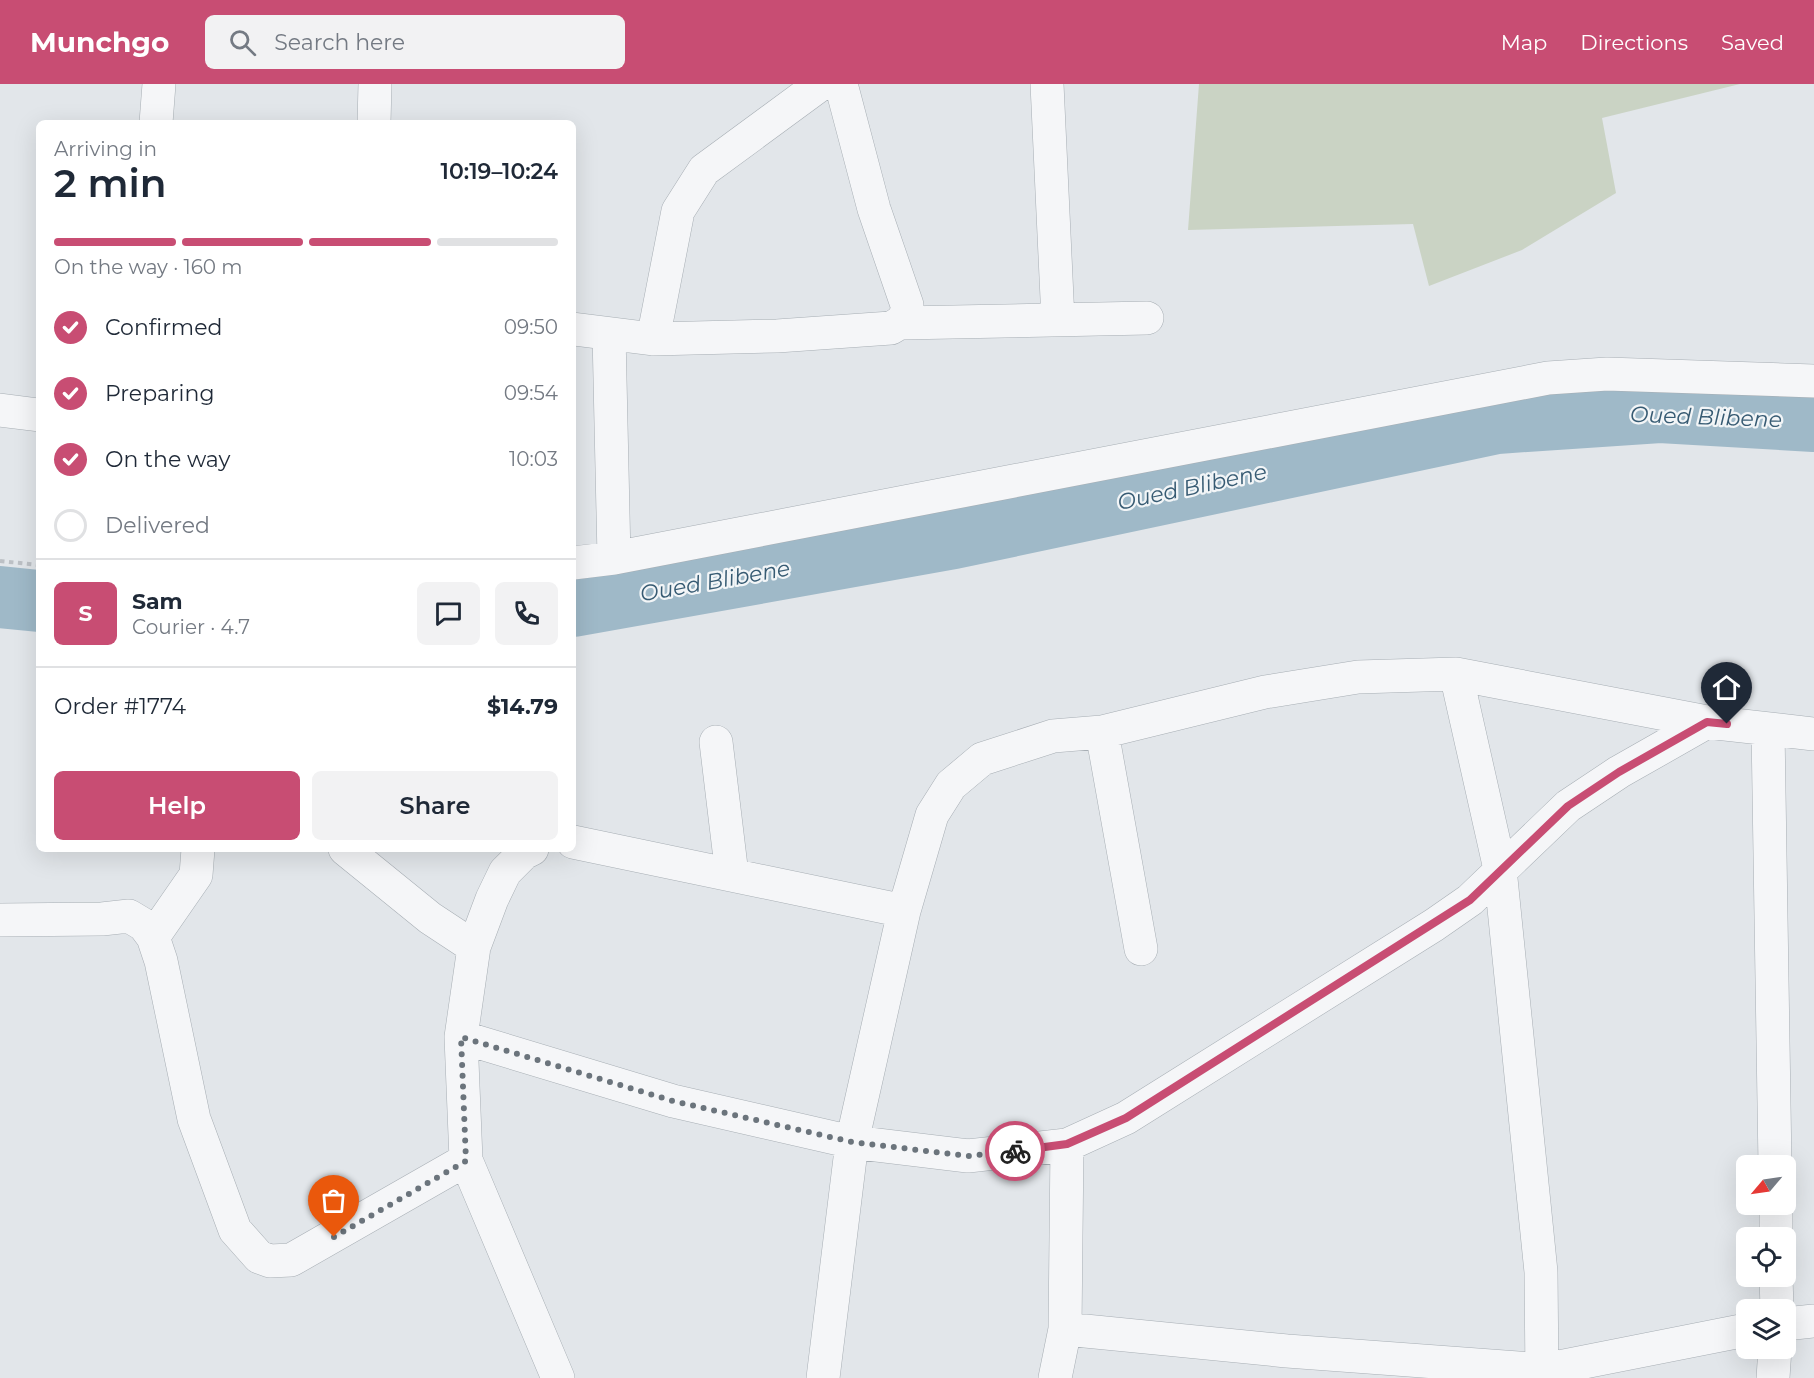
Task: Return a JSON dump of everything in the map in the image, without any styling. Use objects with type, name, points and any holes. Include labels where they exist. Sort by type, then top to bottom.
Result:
[{"type":"street","points":[[156,120],[159,84]]},
{"type":"street","points":[[374,120],[375,84]]},
{"type":"street","points":[[653,339],[678,211],[704,170],[821,84]]},
{"type":"street","points":[[842,84],[874,208],[907,305],[907,315],[902,323]]},
{"type":"street","points":[[1047,84],[1058,320]]},
{"type":"street","points":[[576,329],[653,339],[777,336],[891,328],[902,323],[1148,318]]},
{"type":"street","points":[[609,334],[614,558]]},
{"type":"street","points":[[576,563],[614,558],[1548,378],[1607,374],[1814,381]]},
{"type":"street","points":[[0,410],[36,415]]},
{"type":"street","points":[[1456,674],[1500,869],[1541,1272],[1543,1374]]},
{"type":"street","points":[[823,1378],[852,1142],[904,912],[932,815],[951,785],[982,759],[1053,736],[1102,732],[1276,690],[1358,677],[1456,674],[1707,722],[1814,734]]},
{"type":"street","points":[[461,1037],[673,1101],[852,1142],[968,1156],[1067,1144],[1126,1118],[1425,931],[1470,900],[1568,806],[1619,772],[1707,722]]},
{"type":"street","points":[[1768,729],[1775,1155]]},
{"type":"street","points":[[1102,732],[1141,949]]},
{"type":"street","points":[[716,742],[732,875]]},
{"type":"street","points":[[576,843],[904,912]]},
{"type":"street","points":[[153,937],[196,875],[198,852]]},
{"type":"street","points":[[349,852],[430,918],[474,947]]},
{"type":"street","points":[[526,852],[505,872],[474,947],[461,1037],[466,1161],[558,1378]]},
{"type":"street","points":[[0,920],[102,919],[129,916],[144,925],[153,937],[161,961],[194,1119],[235,1230],[259,1257],[270,1261],[291,1260],[466,1161]]},
{"type":"street","points":[[1055,1378],[1065,1329],[1067,1144]]},
{"type":"street","points":[[1796,1323],[1814,1321]]},
{"type":"street","points":[[1065,1329],[1543,1374],[1736,1332]]},
{"type":"street","points":[[1773,1378],[1774,1359]]},
{"type":"path","points":[[0,561],[36,565]]},
{"type":"green space","points":[[1199,84],[1740,84],[1602,118],[1616,193],[1522,250],[1429,286],[1413,224],[1188,230]]},
{"type":"waterway","name":"Oued Blibene","points":[[576,605],[954,538],[1497,423],[1660,412],[1814,421]]},
{"type":"waterway","name":"Oued Blibene","points":[[0,597],[36,601]]},
{"type":"way so far","points":[[334,1237],[466,1161],[461,1037],[673,1101],[852,1142],[968,1156],[1015,1151]]},
{"type":"route","points":[[1015,1151],[1067,1144],[1126,1118],[1434,925],[1470,900],[1568,806],[1619,772],[1707,722],[1727,724]]}]
